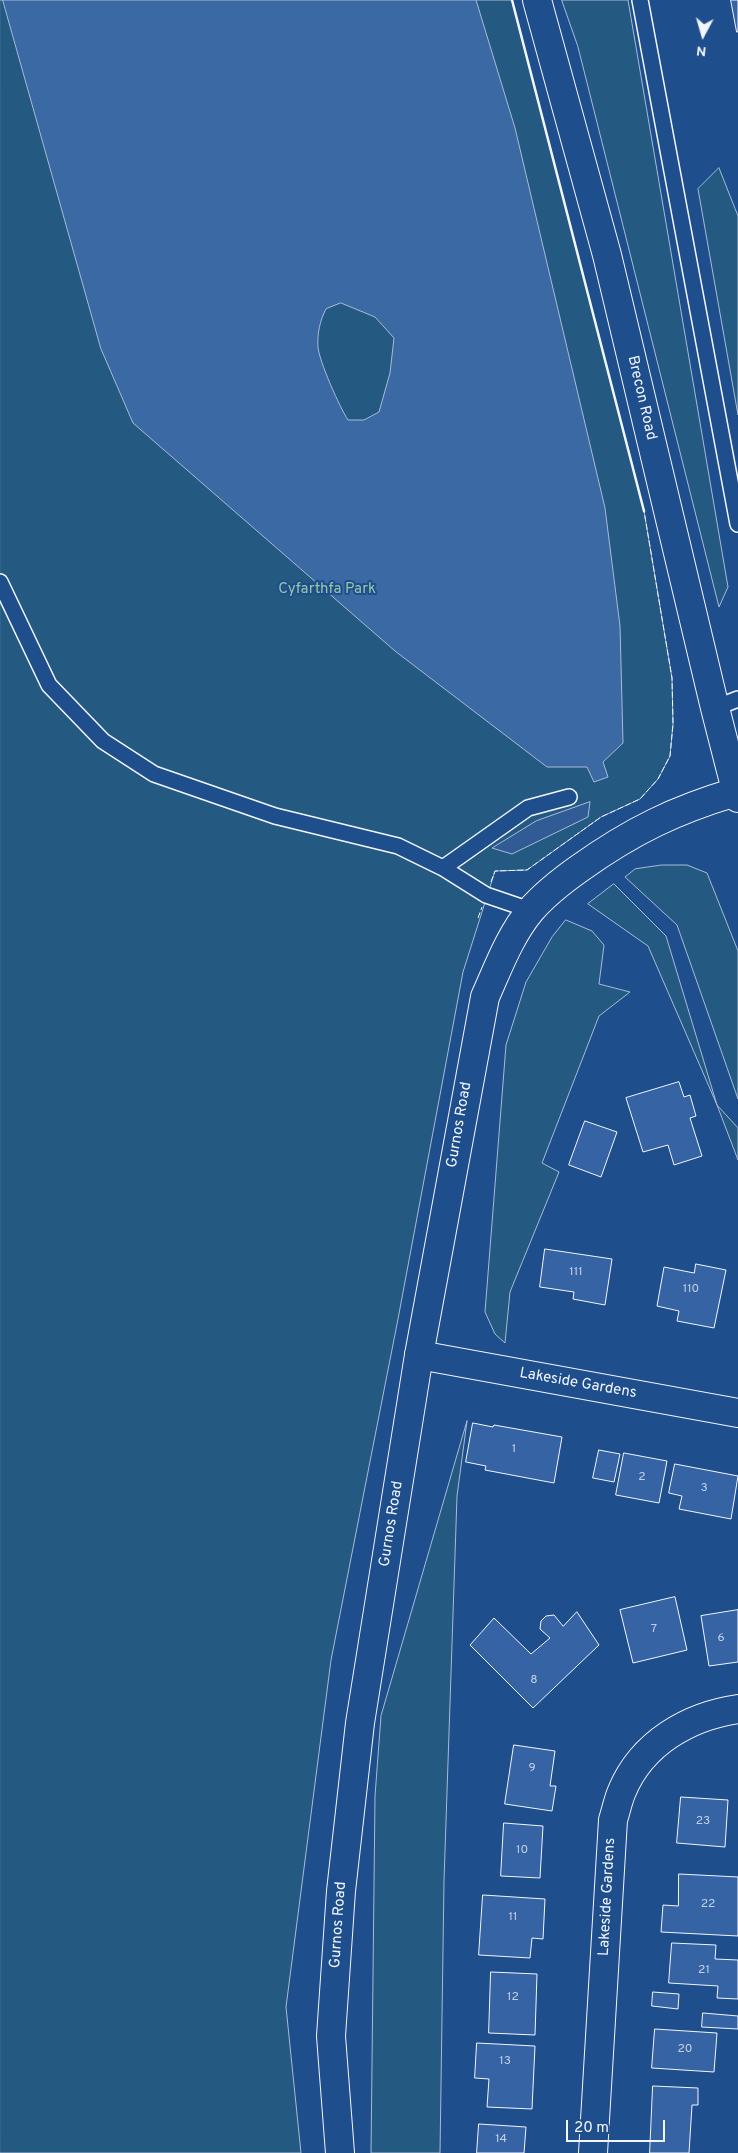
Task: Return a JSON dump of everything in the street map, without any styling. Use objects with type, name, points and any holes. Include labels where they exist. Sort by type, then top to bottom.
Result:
[{"type":"street","name":"Brecon Road","points":[[537,0],[726,704],[737,795]]},
{"type":"street","points":[[530,910],[563,881],[640,829],[672,814],[737,795]]},
{"type":"street","name":"Gurnos Road","points":[[340,2153],[331,2036],[342,1891],[360,1723],[419,1355],[485,997],[508,947],[530,910]]},
{"type":"street","name":"Lakeside Gardens","points":[[419,1355],[738,1413]]},
{"type":"street","name":"Lakeside Gardens","points":[[593,2153],[613,1820],[622,1791],[643,1757],[659,1741],[683,1726],[708,1716],[738,1709]]},
{"type":"lane","points":[[640,0],[738,524]]},
{"type":"lane","points":[[0,582],[50,685],[103,741],[154,774],[275,816],[398,846],[444,868],[486,895],[530,910]]},
{"type":"lane","points":[[444,868],[528,808],[569,797]]},
{"type":"green space","name":"Cyfarthfa Park","points":[[0,0],[512,0],[644,511],[672,678],[673,724],[670,756],[658,779],[640,799],[601,817],[527,870],[495,871],[463,972],[398,1319],[331,1660],[286,2007],[301,2153],[0,2153]]},
{"type":"green space","points":[[562,0],[628,0],[728,587],[719,607],[578,47]]},
{"type":"green space","points":[[719,168],[738,216],[738,415],[698,189]]},
{"type":"green space","points":[[662,865],[687,865],[707,873],[738,951],[738,1099],[677,925],[625,877],[635,869]]},
{"type":"green space","points":[[614,884],[666,936],[717,1105],[648,946],[588,904]]},
{"type":"green space","points":[[566,920],[592,931],[604,945],[599,984],[630,992],[599,1016],[542,1163],[559,1172],[510,1292],[505,1343],[495,1334],[485,1312],[506,1045],[526,982],[552,937]]},
{"type":"green space","points":[[717,1105],[738,1128],[738,1160]]},
{"type":"green space","points":[[467,1421],[457,1496],[444,1881],[440,2153],[371,2153],[375,1796],[381,1716]]},
{"type":"shaded area","points":[[3,0],[476,0],[515,128],[605,508],[620,626],[623,743],[603,762],[608,777],[594,782],[587,767],[547,767],[395,651],[133,423],[101,349]],"holes":[[[341,303],[375,317],[394,338],[390,373],[379,412],[364,420],[348,420],[330,384],[319,354],[318,337],[321,322],[326,309]]]},
{"type":"shaded area","points":[[590,802],[588,817],[512,854],[492,848],[536,821]]},
{"type":"building","points":[[731,0],[738,0],[738,32],[737,32]]},
{"type":"building","points":[[679,1082],[684,1097],[690,1095],[696,1116],[690,1118],[702,1156],[674,1165],[668,1145],[643,1152],[626,1098]]},
{"type":"building","points":[[585,1121],[617,1132],[601,1177],[569,1165]]},
{"type":"building","points":[[545,1249],[612,1259],[605,1305],[573,1299],[574,1292],[540,1287]]},
{"type":"building","points":[[696,1264],[726,1270],[714,1328],[677,1321],[679,1311],[657,1306],[664,1267],[694,1273]]},
{"type":"building","points":[[473,1423],[562,1437],[554,1483],[485,1470],[486,1466],[466,1462]]},
{"type":"building","points":[[599,1450],[620,1454],[614,1482],[593,1478]]},
{"type":"building","points":[[624,1453],[667,1461],[659,1503],[616,1495]]},
{"type":"building","points":[[675,1464],[738,1476],[731,1519],[679,1509],[682,1496],[669,1493]]},
{"type":"building","points":[[675,1597],[687,1650],[633,1663],[620,1610]]},
{"type":"building","points":[[738,1610],[738,1662],[709,1666],[701,1616]]},
{"type":"building","points":[[577,1612],[599,1645],[533,1708],[470,1645],[494,1618],[531,1654],[550,1638],[540,1629],[541,1621],[546,1616],[554,1615],[563,1626]]},
{"type":"building","points":[[514,1745],[555,1751],[550,1786],[556,1786],[552,1811],[505,1804]]},
{"type":"building","points":[[681,1797],[728,1800],[725,1847],[677,1843]]},
{"type":"building","points":[[504,1823],[543,1826],[540,1878],[501,1876]]},
{"type":"building","points":[[679,1874],[738,1877],[738,1936],[661,1932],[663,1905],[678,1906]]},
{"type":"building","points":[[483,1895],[545,1899],[543,1939],[532,1938],[530,1958],[479,1955]]},
{"type":"building","points":[[672,1943],[716,1945],[715,1959],[738,1960],[738,1999],[717,1998],[718,1986],[669,1983]]},
{"type":"building","points":[[491,1972],[537,1974],[535,2035],[489,2033]]},
{"type":"building","points":[[653,1992],[679,1994],[678,2009],[652,2006]]},
{"type":"building","points":[[703,2013],[738,2016],[738,2029],[702,2027]]},
{"type":"building","points":[[655,2029],[717,2033],[714,2072],[652,2068]]},
{"type":"building","points":[[477,2043],[535,2046],[532,2109],[487,2107],[489,2079],[475,2078]]},
{"type":"building","points":[[653,2086],[698,2088],[698,2105],[692,2105],[689,2153],[650,2153]]},
{"type":"building","points":[[479,2124],[526,2127],[524,2153],[477,2153]]},
{"type":"fence","points":[[491,882],[495,871],[527,870],[601,817],[640,799],[658,779],[670,756],[673,724],[672,678],[644,511]]},
{"type":"fence","points":[[478,918],[482,907]]},
{"type":"wall","points":[[512,0],[644,511]]}]
